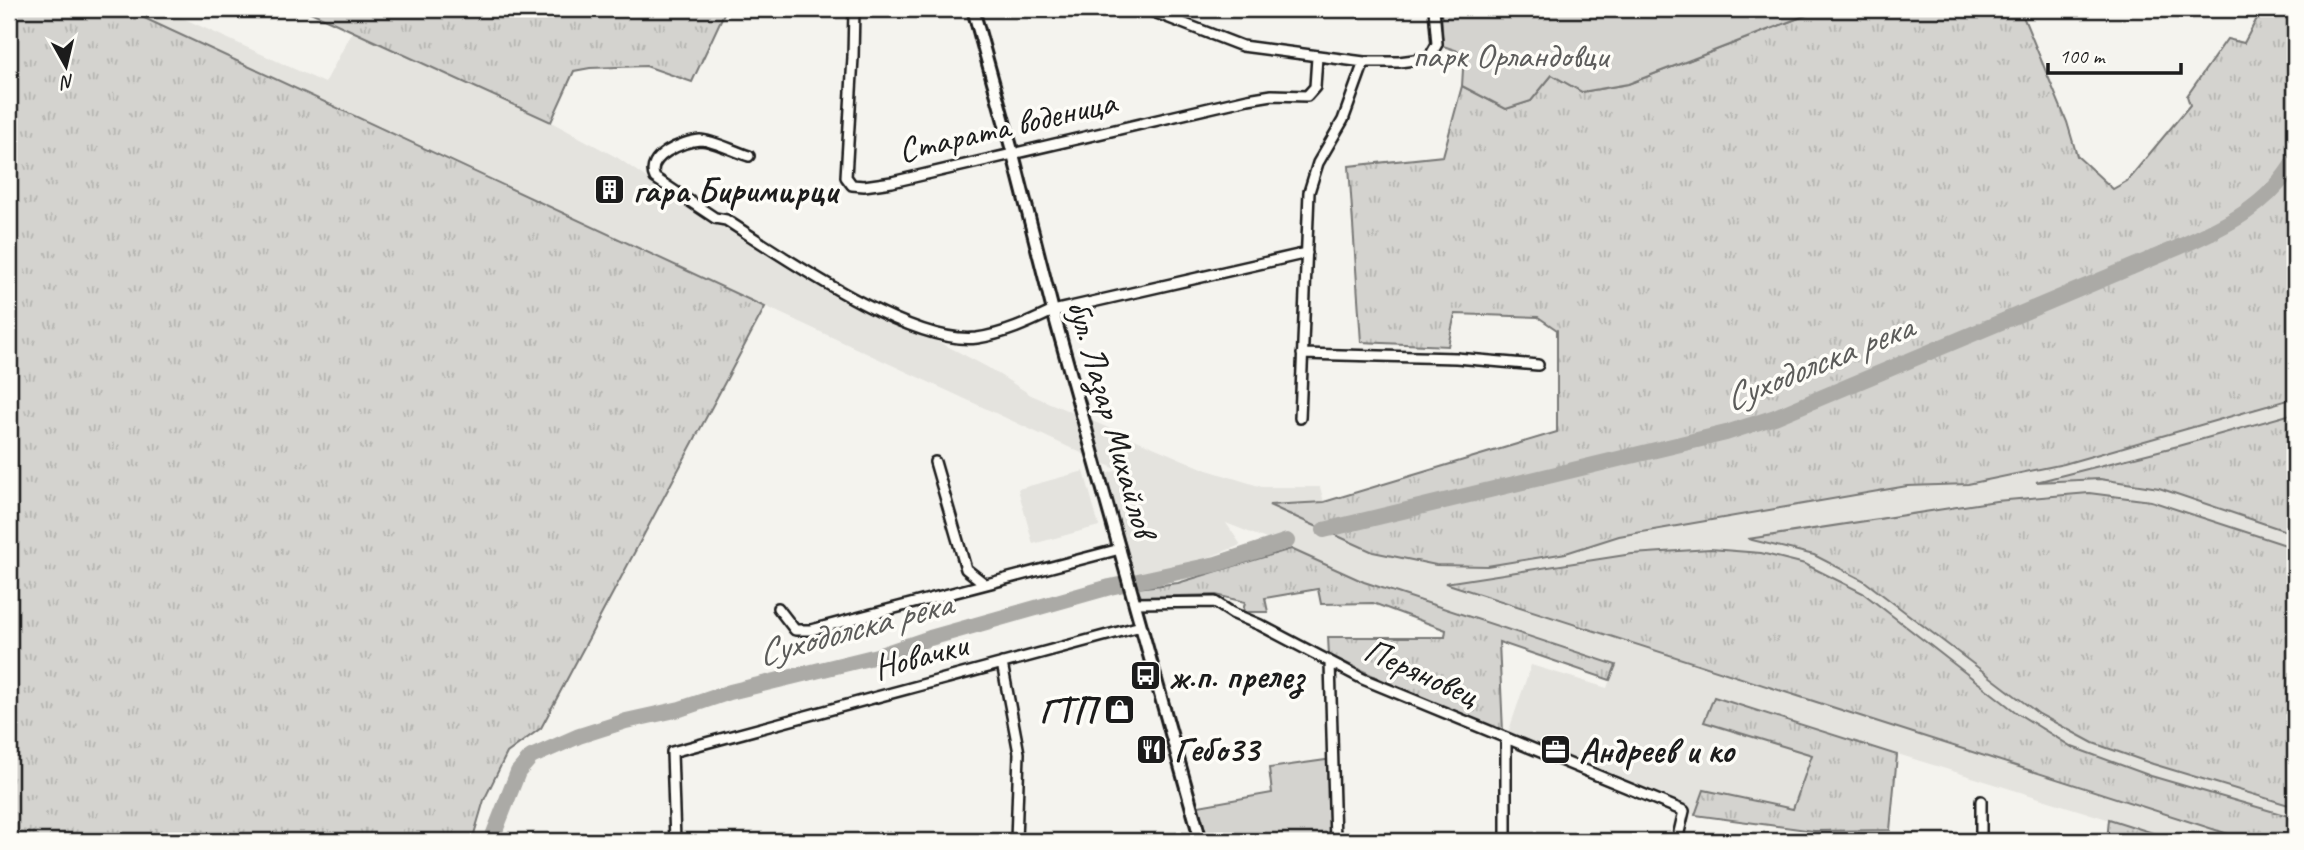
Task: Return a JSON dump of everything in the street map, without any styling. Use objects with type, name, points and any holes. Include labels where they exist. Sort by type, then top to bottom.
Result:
[{"type":"street","name":"Старата воденица","points":[[854,9],[846,177],[852,185],[892,182],[1248,99],[1272,95],[1307,96],[1315,87],[1317,57]]},
{"type":"street","name":"бул. Лазар Михайлов","points":[[973,9],[1053,311],[1200,841]]},
{"type":"street","points":[[1146,9],[1242,46],[1364,62],[1399,62],[1429,58],[1437,44],[1434,9]]},
{"type":"street","points":[[1300,418],[1309,192],[1318,163],[1343,120],[1364,62]]},
{"type":"street","points":[[748,156],[702,140],[683,144],[657,158],[652,172],[655,178],[716,218],[726,220],[860,302],[914,326],[949,337],[976,338],[1019,328],[1053,311],[1307,253]]},
{"type":"street","points":[[1302,354],[1456,358],[1538,365]]},
{"type":"street","points":[[935,462],[966,569],[985,584]]},
{"type":"street","name":"Новачки","points":[[778,608],[795,630],[811,630],[1120,549]]},
{"type":"street","name":"Перяновец","points":[[1134,601],[1215,602],[1363,679],[1684,811],[1677,841]]},
{"type":"street","name":"Новачки","points":[[675,841],[672,752],[1141,626]]},
{"type":"street","points":[[1329,662],[1335,841]]},
{"type":"street","points":[[1002,663],[1019,753],[1016,841]]},
{"type":"street","points":[[1506,739],[1506,841]]},
{"type":"street","points":[[1981,801],[1981,841]]},
{"type":"shaded area","points":[[125,9],[163,9],[325,83],[352,32],[551,122],[618,158],[655,184],[821,286],[949,347],[1031,395],[1207,470],[1262,487],[1320,487],[1324,502],[1271,505],[1373,552],[1436,565],[1487,566],[1566,553],[1619,536],[1907,486],[1968,484],[2064,464],[2295,398],[2295,413],[2040,482],[2100,479],[2159,488],[2295,534],[2295,548],[2151,501],[2089,493],[1996,501],[1750,539],[1814,555],[1863,580],[2039,714],[2093,743],[2295,807],[2295,818],[2151,776],[2072,747],[2017,713],[1710,549],[1632,554],[1447,583],[2250,841],[2178,841],[1714,697],[1705,722],[1812,755],[1793,809],[1704,790],[1695,815],[1506,739],[1531,665],[1607,688],[1615,665],[1364,582],[1226,523],[1241,545],[1196,562],[1127,575],[1099,476],[1118,470]]},
{"type":"shaded area","points":[[1084,471],[1099,526],[1033,544],[1018,489]]},
{"type":"green space","points":[[9,9],[125,9],[765,307],[541,728],[507,753],[484,800],[472,841],[9,841]]},
{"type":"green space","points":[[304,9],[726,9],[692,82],[646,66],[574,71],[551,122]]},
{"type":"green space","name":"парк Орландовци","points":[[1441,9],[1822,9],[1628,84],[1582,92],[1552,75],[1531,101],[1506,109],[1462,86],[1464,53],[1443,46]]},
{"type":"green space","points":[[1822,9],[2020,9],[2067,122],[2077,156],[2113,189],[2127,181],[2190,105],[2187,96],[2227,39],[2244,43],[2262,9],[2295,9],[2295,398],[2064,464],[1968,484],[1907,486],[1619,536],[1566,553],[1487,566],[1436,565],[1373,552],[1269,505],[1324,502],[1557,432],[1557,330],[1538,317],[1455,314],[1448,346],[1361,342],[1349,166],[1443,156],[1462,86],[1506,109],[1531,101],[1552,75],[1582,92],[1628,84]]},
{"type":"green space","points":[[2295,413],[2295,534],[2159,488],[2100,479],[2036,482],[2178,446]]},
{"type":"green space","points":[[2089,493],[2151,501],[2295,548],[2295,807],[2093,743],[2039,714],[1863,580],[1814,555],[1748,539],[1996,501]]},
{"type":"green space","points":[[1291,549],[1364,582],[1616,665],[1610,680],[1499,642],[1503,732],[1416,696],[1329,655],[1328,637],[1445,637],[1446,630],[1373,603],[1321,604],[1318,589],[1265,598],[1268,612],[1243,612],[1245,602],[1216,595],[1141,597],[1137,588],[1178,583]]},
{"type":"green space","points":[[1710,549],[1761,553],[1805,564],[1863,593],[2017,713],[2072,747],[2151,776],[2295,818],[2295,841],[2250,841],[1445,583],[1632,554]]},
{"type":"green space","points":[[1714,697],[1897,755],[1890,830],[1814,831],[1695,815],[1704,790],[1793,809],[1812,755],[1704,722]]},
{"type":"green space","points":[[1333,759],[1335,841],[1201,841],[1193,807],[1272,793],[1269,768]]},
{"type":"green space","points":[[2109,819],[2178,841],[2107,841]]},
{"type":"waterway","name":"Суходолска река","points":[[1324,530],[1726,433],[1775,417],[2211,232],[2258,203],[2272,191],[2295,160]]},
{"type":"waterway","name":"Суходолска река","points":[[491,841],[518,772],[531,757],[579,736],[626,721],[680,709],[730,692],[877,656],[930,638],[1110,587],[1216,564],[1287,541]]},
{"type":"place","name":"гара Биримирци","points":[[610,190]]},
{"type":"place","name":"ж.п. прелез","points":[[1146,676]]},
{"type":"place","name":"ГТП","points":[[1119,710]]},
{"type":"place","name":"Гебо33","points":[[1151,749]]},
{"type":"place","name":"Андреев и ко","points":[[1556,750]]}]
